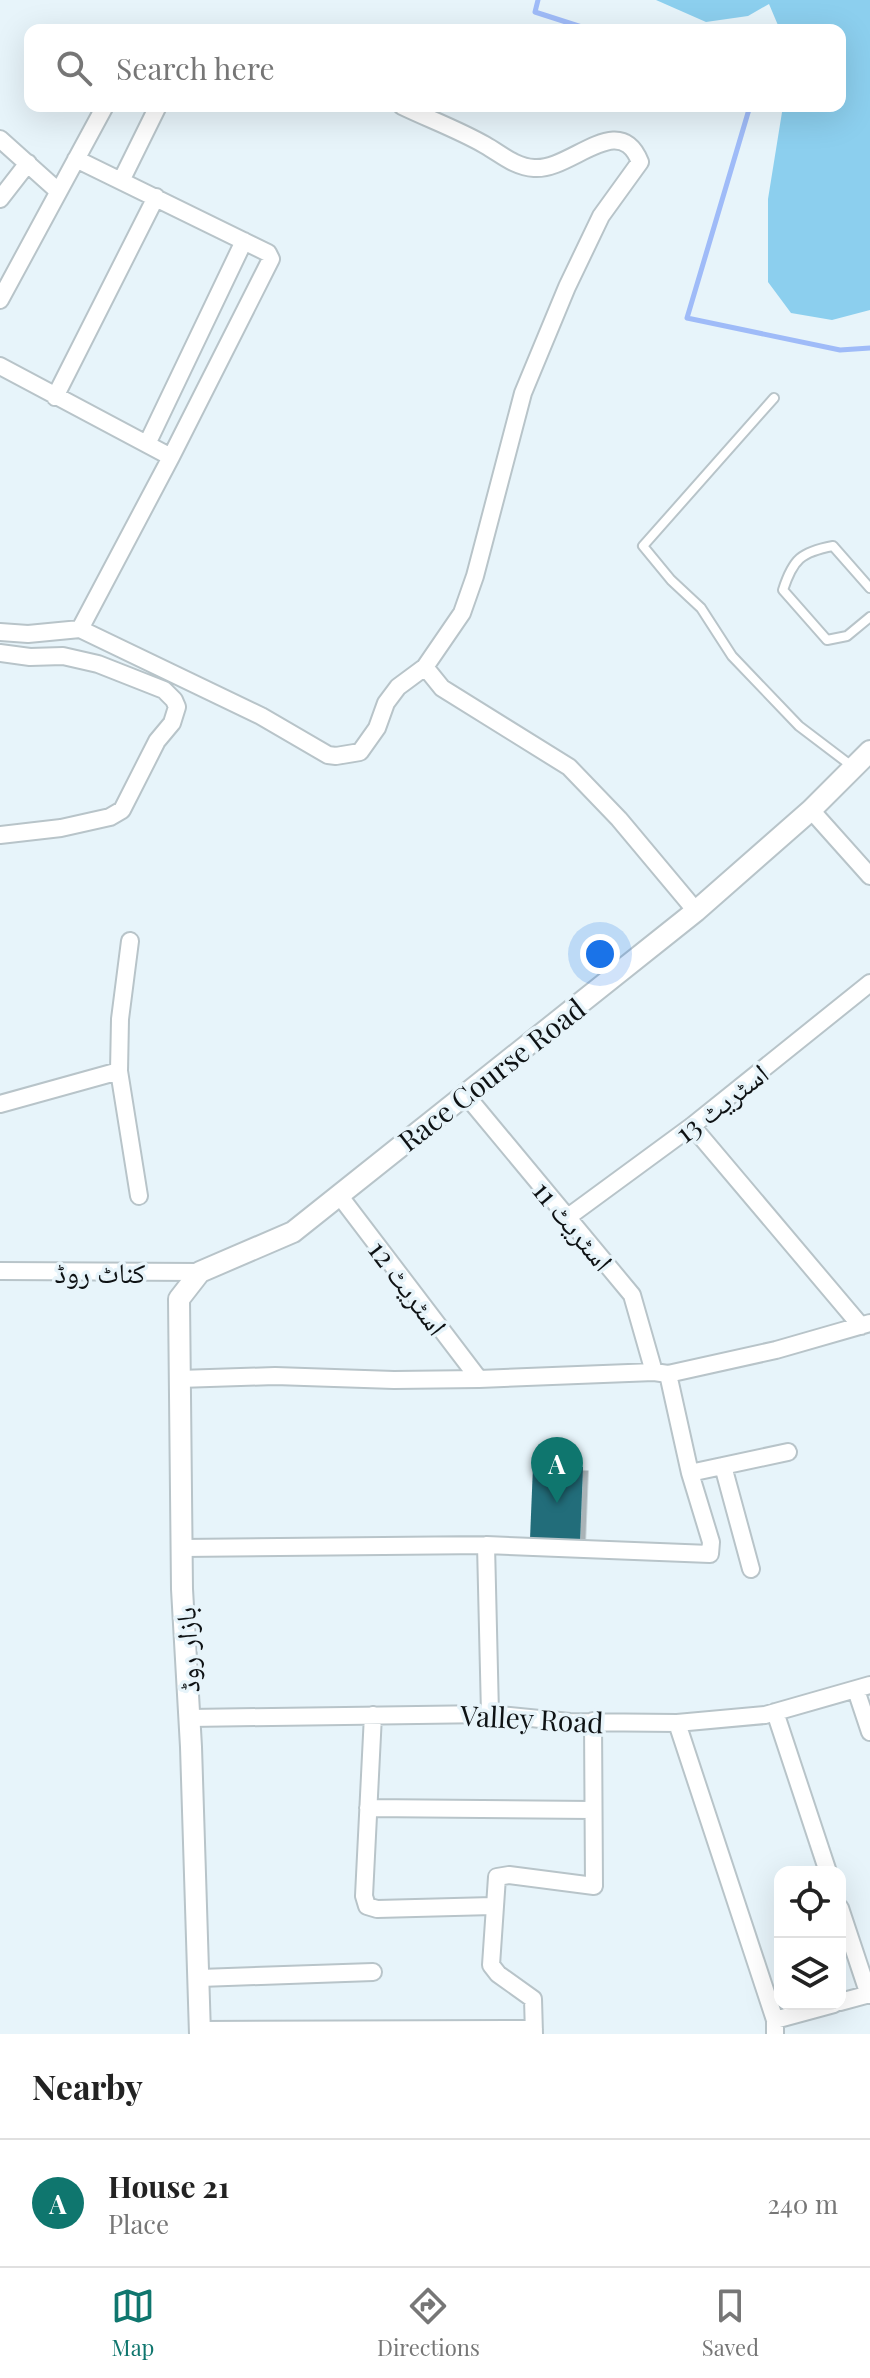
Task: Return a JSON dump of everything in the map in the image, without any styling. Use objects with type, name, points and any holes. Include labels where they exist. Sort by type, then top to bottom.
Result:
[{"type":"street","points":[[0,300],[102,112]]},
{"type":"street","points":[[121,181],[155,112]]},
{"type":"street","points":[[0,632],[28,634],[80,629],[261,716],[328,755],[360,752],[377,728],[386,703],[398,687],[425,667],[462,613],[475,576],[523,393],[567,287],[601,216],[640,162],[634,147],[623,141],[611,140],[546,168],[533,168],[516,164],[487,146],[415,112]]},
{"type":"street","points":[[0,139],[58,191]]},
{"type":"street","points":[[76,159],[268,253],[271,259],[80,629]]},
{"type":"street","points":[[0,199],[28,163]]},
{"type":"street","points":[[55,397],[156,197]]},
{"type":"street","points":[[147,444],[244,241]]},
{"type":"street","points":[[0,366],[171,457]]},
{"type":"street","points":[[0,653],[30,657],[63,656],[98,664],[164,690],[177,707],[172,723],[157,741],[122,810],[110,817],[73,826],[0,835]]},
{"type":"street","points":[[425,667],[442,688],[569,767],[619,819],[696,911]]},
{"type":"street","name":"Race Course Road","points":[[200,1272],[293,1232],[696,911],[811,810],[870,751]]},
{"type":"street","points":[[811,810],[870,876]]},
{"type":"street","points":[[130,941],[120,1019],[119,1071],[139,1196]]},
{"type":"street","name":"اسٹریٹ 13","points":[[568,1217],[692,1126],[870,983]]},
{"type":"street","points":[[0,1104],[119,1071]]},
{"type":"street","name":"اسٹریٹ 11","points":[[465,1094],[632,1295],[661,1373],[711,1542],[710,1554],[486,1545]]},
{"type":"street","points":[[179,1379],[275,1376],[479,1379],[661,1373],[776,1350],[866,1325],[692,1126]]},
{"type":"street","name":"اسٹریٹ 12","points":[[339,1195],[479,1379]]},
{"type":"street","name":"کناٹ روڈ","points":[[0,1271],[200,1272]]},
{"type":"street","name":"بازار روڈ","points":[[200,1272],[179,1299],[182,1548],[200,2032]]},
{"type":"street","points":[[690,1473],[788,1452]]},
{"type":"street","points":[[723,1466],[751,1569]]},
{"type":"street","points":[[182,1548],[486,1545],[490,1714]]},
{"type":"street","points":[[863,1688],[870,1732]]},
{"type":"street","name":"Valley Road","points":[[190,1718],[490,1714],[570,1722],[677,1723],[775,1712],[863,1688]]},
{"type":"street","points":[[775,1712],[826,1866]]},
{"type":"street","points":[[373,1715],[364,1896],[367,1906],[377,1909],[493,1906]]},
{"type":"street","points":[[200,2032],[534,2031],[533,1999],[498,1974],[491,1965],[497,1877],[509,1875],[594,1886],[593,1721]]},
{"type":"street","points":[[677,1723],[775,2027],[819,2010]]},
{"type":"street","points":[[368,1808],[592,1810]]},
{"type":"street","points":[[846,1926],[869,1994],[846,2000]]},
{"type":"street","points":[[200,1978],[373,1972]]},
{"type":"lane","points":[[774,398],[643,546],[671,580],[701,608],[732,656],[799,726],[853,767]]},
{"type":"lane","points":[[870,588],[833,546],[809,551],[791,567],[783,590],[827,640],[847,636],[870,619]]},
{"type":"shaded area","points":[[656,0],[870,0],[870,310],[832,320],[791,313],[768,282],[768,199],[782,112],[846,112],[846,24],[777,24],[769,4],[748,16],[706,22]]},
{"type":"building","points":[[533,1466],[583,1467],[580,1542],[530,1539]]},
{"type":"waterway","points":[[538,0],[535,12],[572,24]]},
{"type":"waterway","points":[[748,112],[687,318],[840,350],[870,348]]},
{"type":"place","name":"House 21","points":[[557,1503]]}]
